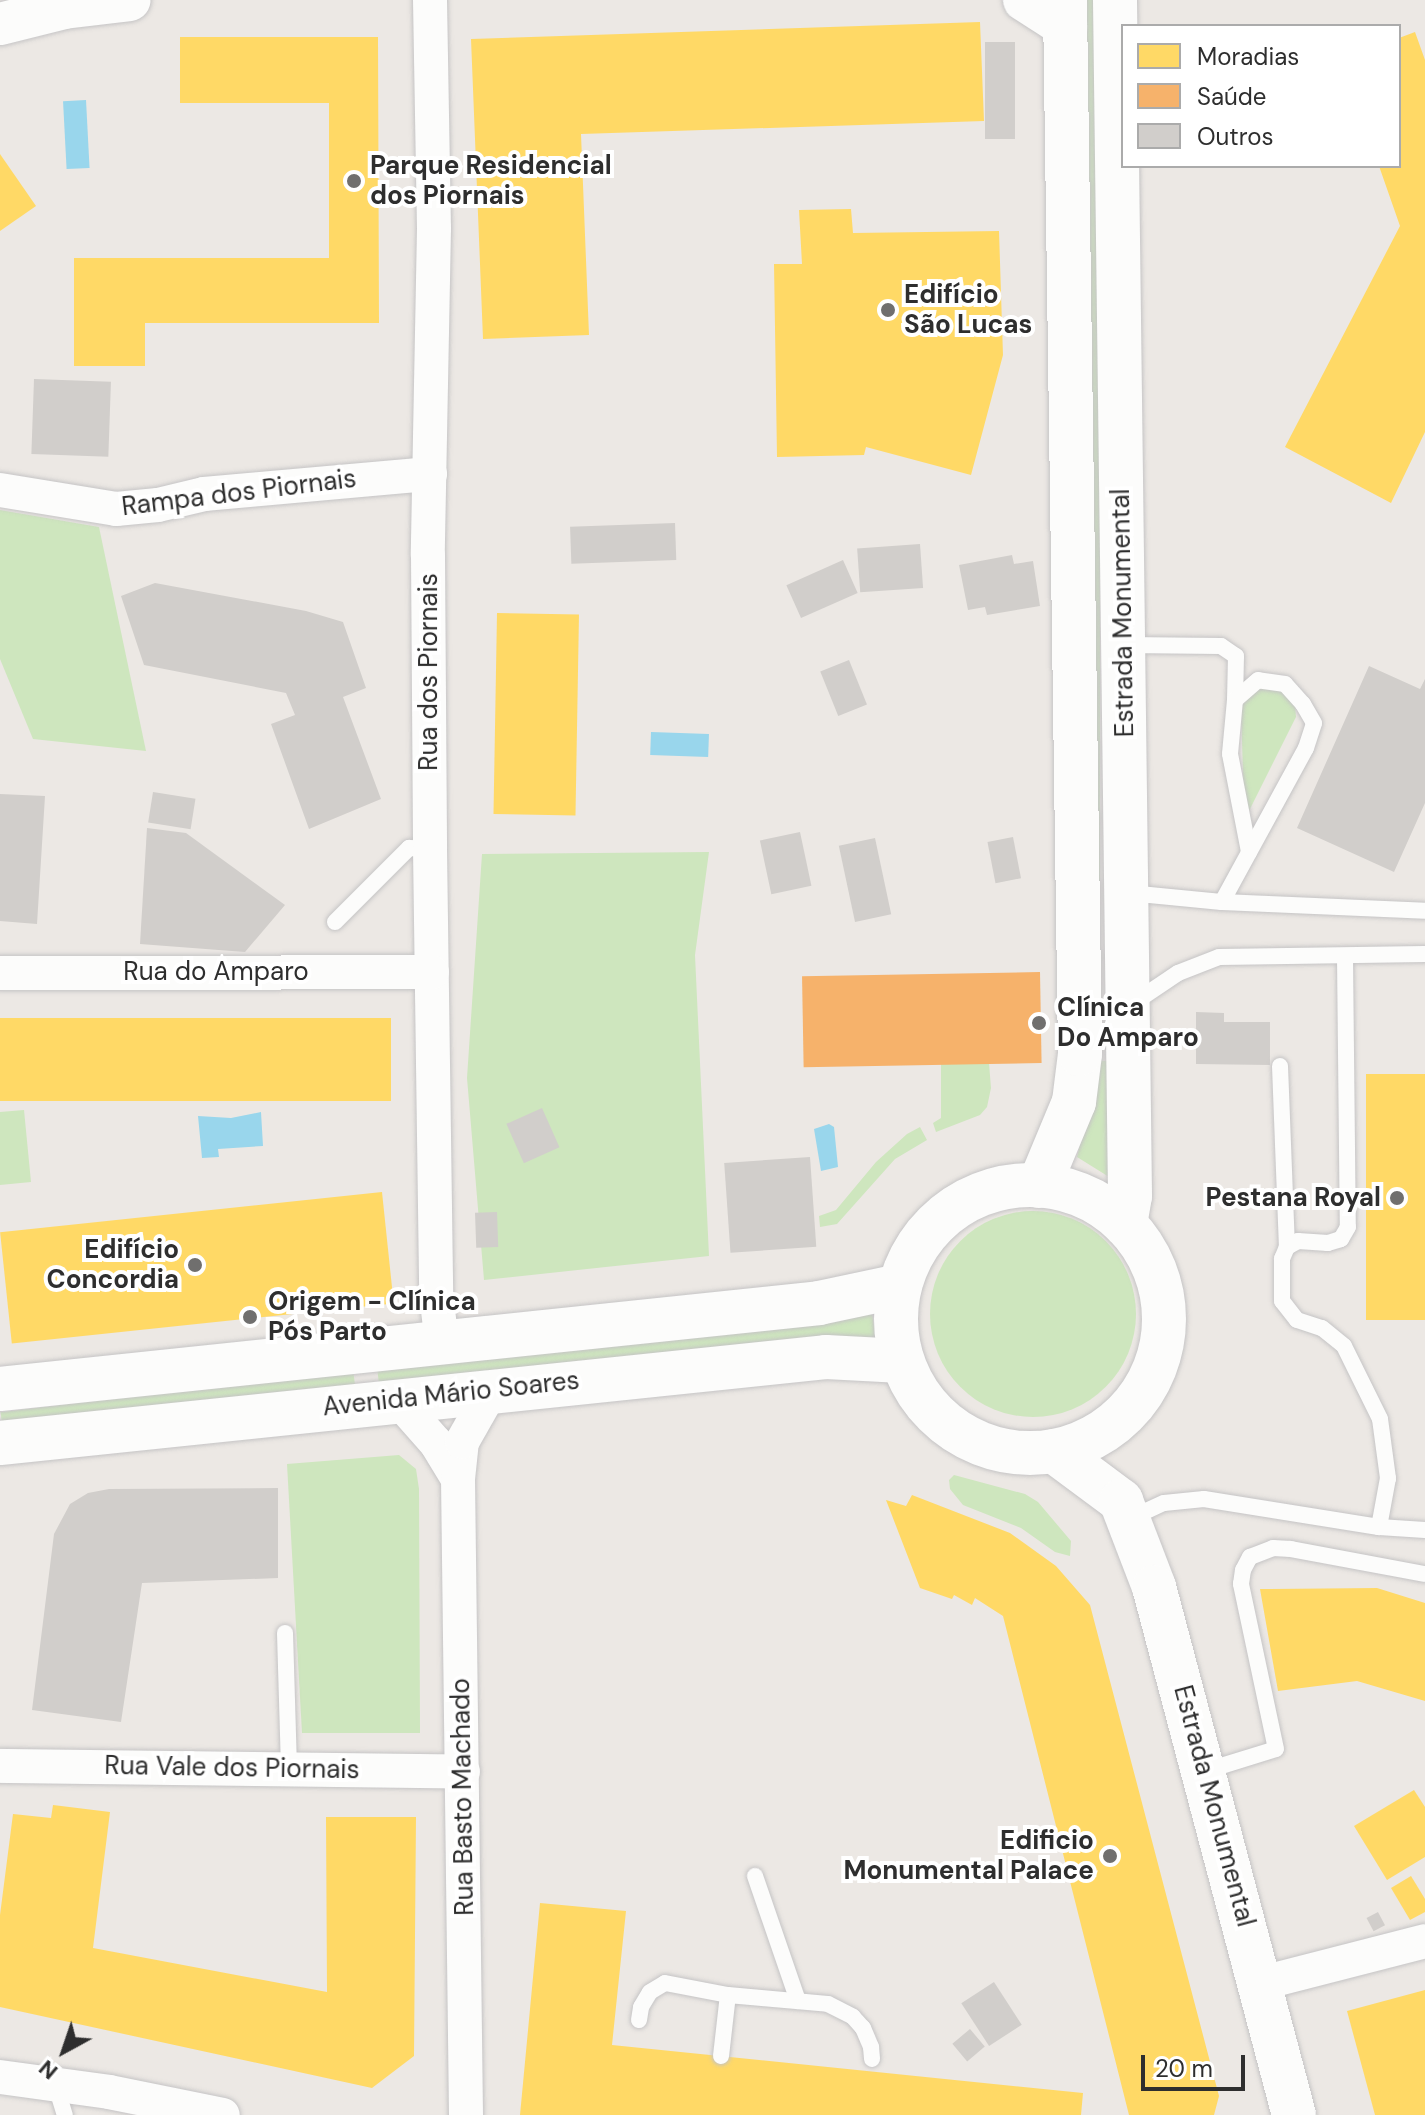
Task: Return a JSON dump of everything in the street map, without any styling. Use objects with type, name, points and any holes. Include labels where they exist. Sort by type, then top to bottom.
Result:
[{"type":"main road","name":"Estrada Monumental","points":[[1115,0],[1130,1196],[1125,1225]]},
{"type":"main road","name":"Estrada Monumental","points":[[1039,1186],[1074,1102],[1080,1054],[1066,13]]},
{"type":"main road","points":[[1010,1186],[1039,1186],[1070,1192],[1090,1201],[1125,1225],[1147,1254],[1160,1288],[1164,1324],[1158,1360],[1143,1392],[1120,1420],[1089,1440],[1054,1451],[1016,1453],[978,1443],[945,1423],[919,1395],[902,1361],[896,1333],[899,1286],[915,1250],[932,1226],[955,1207],[981,1194],[1010,1186]]},
{"type":"main road","name":"Avenida Mário Soares","points":[[0,1389],[819,1303],[899,1286]]},
{"type":"main road","name":"Avenida Mário Soares","points":[[0,1443],[826,1357],[902,1361]]},
{"type":"main road","name":"Estrada Monumental","points":[[1120,1420],[1125,1510],[1154,1587],[1262,1983],[1294,2115]]},
{"type":"main road","points":[[1054,1451],[1125,1510]]},
{"type":"street","points":[[0,6],[6,0]]},
{"type":"street","points":[[0,24],[64,8],[130,0]]},
{"type":"street","name":"Rua dos Piornais","points":[[430,0],[434,228],[430,474],[430,849],[436,1293],[442,1344]]},
{"type":"street","points":[[1024,0],[1066,13]]},
{"type":"street","name":"Rampa dos Piornais","points":[[0,490],[116,509],[158,505],[204,494],[430,474]]},
{"type":"street","name":"Rua do Amparo","points":[[0,973],[432,972]]},
{"type":"street","name":"Rua Basto Machado","points":[[466,2115],[458,1479],[462,1442],[491,1391]]},
{"type":"street","points":[[398,1400],[436,1443],[458,1479]]},
{"type":"street","name":"Rua Vale dos Piornais","points":[[0,1766],[463,1772]]},
{"type":"street","points":[[1262,1983],[1425,1941]]},
{"type":"street","points":[[0,2077],[55,2083],[223,2115]]},
{"type":"lane","points":[[1124,645],[1221,646],[1236,656],[1230,754],[1249,852]]},
{"type":"lane","points":[[1222,902],[1306,748],[1314,723],[1285,684],[1258,680],[1235,700]]},
{"type":"lane","points":[[335,922],[409,848],[430,849]]},
{"type":"lane","points":[[1127,893],[1222,902],[1425,911]]},
{"type":"lane","points":[[1127,1008],[1178,973],[1219,957],[1425,954]]},
{"type":"lane","points":[[1287,1247],[1298,1241],[1328,1243],[1341,1239],[1348,1227],[1345,957]]},
{"type":"lane","points":[[1280,1066],[1287,1247],[1282,1259],[1282,1301],[1297,1320],[1322,1328],[1344,1346],[1380,1419],[1388,1478],[1379,1527]]},
{"type":"lane","points":[[1125,1510],[1204,1499],[1379,1527],[1425,1530]]},
{"type":"lane","points":[[1205,1771],[1276,1749],[1241,1584],[1243,1570],[1250,1557],[1273,1548],[1291,1549],[1425,1574]]},
{"type":"lane","points":[[285,1633],[289,1768]]},
{"type":"lane","points":[[755,1876],[798,2001]]},
{"type":"lane","points":[[639,2020],[641,2007],[650,1992],[665,1983],[728,1995],[828,2004],[853,2017],[871,2047],[872,2059]]},
{"type":"lane","points":[[721,2056],[728,1995]]},
{"type":"lane","points":[[55,2083],[65,2115]]},
{"type":"green space","points":[[1082,0],[1100,0],[1100,1043],[1082,1043]]},
{"type":"green space","points":[[0,510],[99,527],[146,751],[33,739],[0,659]]},
{"type":"green space","points":[[1263,685],[1286,690],[1295,704],[1296,717],[1249,811],[1244,806],[1241,708],[1244,701]]},
{"type":"green space","points":[[709,852],[695,955],[709,1256],[484,1280],[467,1078],[482,854]]},
{"type":"green space","points":[[1094,1061],[1113,1061],[1114,1180],[1077,1157],[1092,1097]]},
{"type":"green space","points":[[941,1063],[989,1063],[991,1088],[987,1107],[980,1115],[936,1132],[933,1123],[941,1118]]},
{"type":"green space","points":[[24,1110],[31,1182],[0,1185],[0,1112]]},
{"type":"green space","points":[[920,1127],[927,1140],[895,1159],[837,1224],[820,1227],[819,1216],[836,1210],[876,1162],[907,1134]]},
{"type":"green space","points":[[1033,1211],[1072,1219],[1105,1242],[1128,1275],[1136,1314],[1128,1353],[1105,1386],[1072,1409],[1033,1417],[994,1409],[961,1386],[938,1353],[930,1314],[938,1275],[961,1242],[994,1219]]},
{"type":"green space","points":[[871,1305],[876,1342],[379,1384],[377,1367]]},
{"type":"green space","points":[[353,1369],[355,1386],[3,1429],[1,1412]]},
{"type":"green space","points":[[399,1455],[416,1469],[419,1489],[420,1733],[302,1733],[287,1464]]},
{"type":"green space","points":[[954,1475],[1025,1494],[1038,1502],[1071,1541],[1070,1556],[1055,1552],[1021,1528],[963,1505],[950,1489],[949,1480]]},
{"type":"water","points":[[86,100],[90,168],[67,169],[63,101]]},
{"type":"water","points":[[651,732],[709,734],[708,757],[650,755]]},
{"type":"water","points":[[261,1112],[263,1146],[218,1149],[219,1157],[202,1158],[198,1116],[231,1118]]},
{"type":"water","points":[[829,1124],[834,1127],[838,1167],[821,1171],[814,1129]]},
{"type":"building: Moradias","points":[[980,22],[984,121],[581,134],[589,335],[483,339],[471,39]]},
{"type":"building: Moradias","points":[[1415,32],[1425,60],[1425,432],[1391,503],[1285,447],[1400,226],[1380,168],[1401,168],[1401,37]]},
{"type":"building: Moradias","name":"Parque Residencial dos Piornais","points":[[180,37],[378,37],[379,323],[145,323],[145,366],[74,366],[74,258],[329,258],[329,103],[180,103]]},
{"type":"building: Moradias","points":[[0,154],[36,206],[0,231]]},
{"type":"building: Moradias","name":"Edifício São Lucas","points":[[851,209],[853,233],[999,231],[1003,355],[971,475],[866,447],[864,455],[777,457],[774,264],[802,264],[799,210]]},
{"type":"building: Moradias","points":[[497,613],[579,614],[575,815],[493,814]]},
{"type":"building: Moradias","points":[[0,1018],[391,1018],[391,1101],[0,1101]]},
{"type":"building: Moradias","name":"Pestana Royal","points":[[1366,1074],[1425,1074],[1425,1320],[1366,1320]]},
{"type":"building: Moradias","name":"Edifício Concordia","points":[[382,1192],[394,1303],[12,1344],[0,1232]]},
{"type":"building: Moradias","name":"Edificio Monumental Palace","points":[[912,1495],[1010,1533],[1056,1566],[1090,1605],[1219,2096],[1214,2115],[1129,2115],[1003,1616],[975,1598],[972,1605],[954,1595],[952,1599],[920,1588],[886,1500],[906,1506]]},
{"type":"building: Moradias","points":[[1377,1588],[1425,1603],[1425,1701],[1357,1681],[1278,1691],[1260,1589]]},
{"type":"building: Moradias","points":[[1414,1790],[1425,1807],[1425,1857],[1387,1880],[1354,1826]]},
{"type":"building: Moradias","points":[[53,1805],[110,1812],[93,1948],[327,1992],[326,1817],[416,1817],[414,2056],[372,2088],[0,2007],[0,1915],[13,1814],[51,1818]]},
{"type":"building: Moradias","points":[[1411,1876],[1425,1899],[1425,1912],[1410,1920],[1391,1888]]},
{"type":"building: Moradias","points":[[540,1903],[626,1911],[612,2045],[1083,2093],[1081,2115],[520,2115]]},
{"type":"building: Moradias","points":[[1425,1990],[1425,2115],[1375,2115],[1347,2011]]},
{"type":"building: Saúde","points":[[1040,972],[1042,1063],[804,1067],[802,976]]},
{"type":"building: Outros","points":[[985,42],[1015,42],[1015,139],[985,139]]},
{"type":"building: Outros","points":[[34,379],[111,382],[108,457],[31,454]]},
{"type":"building: Outros","points":[[675,523],[676,560],[571,564],[570,527]]},
{"type":"building: Outros","points":[[920,544],[923,588],[860,592],[857,548]]},
{"type":"building: Outros","points":[[1012,555],[1014,564],[1033,561],[1040,606],[987,615],[985,607],[968,610],[959,565]]},
{"type":"building: Outros","points":[[843,560],[858,593],[801,618],[786,585]]},
{"type":"building: Outros","points":[[155,583],[306,611],[343,622],[366,688],[343,697],[381,799],[309,829],[271,724],[295,715],[286,693],[144,665],[121,596]]},
{"type":"building: Outros","points":[[849,660],[867,705],[838,716],[820,672]]},
{"type":"building: Outros","points":[[1369,666],[1420,689],[1425,679],[1425,803],[1394,872],[1297,828]]},
{"type":"building: Outros","points":[[153,792],[195,799],[191,829],[148,823]]},
{"type":"building: Outros","points":[[0,794],[45,796],[37,924],[0,921]]},
{"type":"building: Outros","points":[[147,828],[186,833],[285,905],[245,952],[140,944]]},
{"type":"building: Outros","points":[[800,832],[811,886],[771,894],[760,841]]},
{"type":"building: Outros","points":[[1013,837],[1021,878],[995,883],[987,842]]},
{"type":"building: Outros","points":[[875,838],[891,914],[855,922],[839,846]]},
{"type":"building: Outros","points":[[1196,1012],[1224,1013],[1224,1022],[1270,1022],[1270,1065],[1196,1064]]},
{"type":"building: Outros","points":[[542,1108],[559,1147],[524,1163],[506,1124]]},
{"type":"building: Outros","points":[[810,1157],[816,1247],[730,1253],[724,1163]]},
{"type":"building: Outros","points":[[497,1212],[498,1247],[476,1248],[475,1213]]},
{"type":"building: Outros","points":[[278,1488],[278,1578],[142,1583],[121,1722],[32,1710],[54,1534],[70,1504],[88,1493],[109,1489]]},
{"type":"building: Outros","points":[[1378,1912],[1385,1925],[1374,1931],[1367,1918]]},
{"type":"building: Outros","points":[[994,1982],[1022,2025],[989,2046],[961,2003]]},
{"type":"building: Outros","points":[[970,2029],[985,2047],[967,2061],[952,2044]]},
{"type":"place","name":"Parque Residencial dos Piornais","points":[[354,181]]},
{"type":"place","name":"Edifício São Lucas","points":[[888,310]]},
{"type":"place","name":"Clínica Do Amparo","points":[[1039,1023]]},
{"type":"place","name":"Pestana Royal","points":[[1397,1198]]},
{"type":"place","name":"Edifício Concordia","points":[[195,1265]]},
{"type":"place","name":"Origem - Clínica Pós Parto","points":[[250,1317]]},
{"type":"place","name":"Edificio Monumental Palace","points":[[1110,1856]]}]
